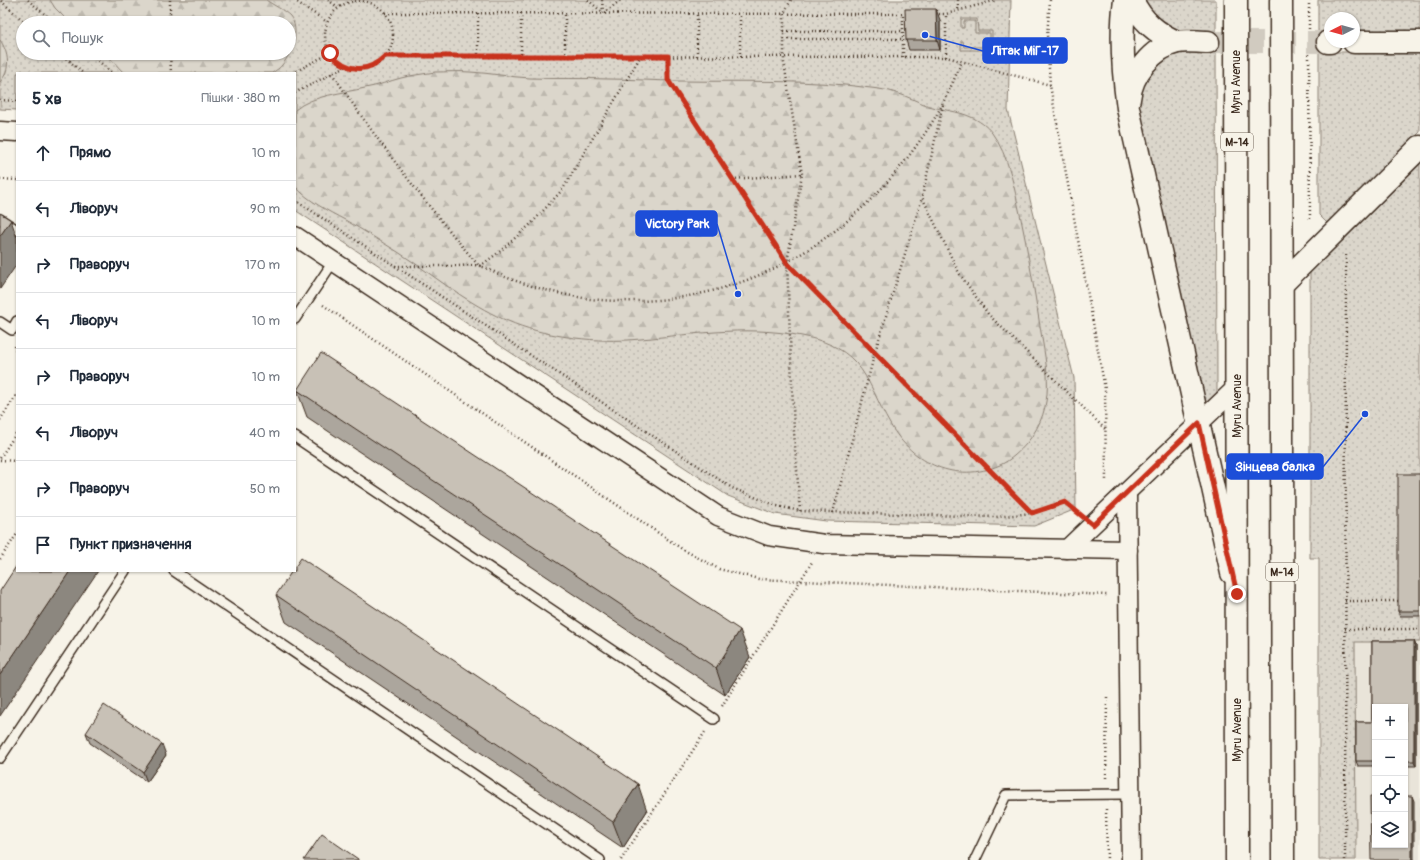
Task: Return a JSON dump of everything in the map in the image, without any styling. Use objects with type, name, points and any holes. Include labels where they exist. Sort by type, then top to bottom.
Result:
[{"type":"main road","points":[[1125,0],[1122,42],[1123,75],[1128,108],[1237,594]]},
{"type":"main road","points":[[1132,0],[1145,22],[1166,37],[1177,42]]},
{"type":"main road","name":"Myru Avenue","points":[[1236,0],[1237,860]]},
{"type":"main road","name":"М-14","points":[[1282,0],[1282,860]]},
{"type":"main road","points":[[1128,108],[1129,96],[1133,84],[1142,67],[1155,54],[1177,42],[1208,42]]},
{"type":"main road","points":[[1360,42],[1420,42]]},
{"type":"main road","points":[[1282,284],[1420,147]]},
{"type":"street","points":[[0,131],[16,132]]},
{"type":"street","points":[[296,237],[718,516],[769,536],[824,544],[1128,550]]},
{"type":"street","points":[[1067,549],[1237,387]]},
{"type":"street","points":[[1127,492],[1131,860]]},
{"type":"lane","points":[[0,218],[16,229]]},
{"type":"lane","points":[[296,317],[333,262]]},
{"type":"lane","points":[[0,322],[12,330],[16,323]]},
{"type":"lane","points":[[296,438],[714,719]]},
{"type":"lane","points":[[0,758],[125,572]]},
{"type":"lane","points":[[175,572],[600,860]]},
{"type":"lane","points":[[975,860],[1006,795],[1130,794]]},
{"type":"path","points":[[28,0],[47,16]]},
{"type":"path","points":[[170,0],[170,16]]},
{"type":"path","points":[[294,0],[327,22]]},
{"type":"path","points":[[328,0],[338,7]]},
{"type":"path","points":[[588,0],[603,13]]},
{"type":"path","points":[[602,0],[603,13]]},
{"type":"path","points":[[603,13],[621,0]]},
{"type":"path","points":[[791,0],[784,13],[784,57],[802,174],[787,263],[794,432],[800,511]]},
{"type":"path","points":[[958,0],[958,10]]},
{"type":"path","points":[[932,14],[946,14],[997,0]]},
{"type":"path","points":[[1050,0],[1047,35],[1047,60],[1050,85],[1105,389],[1107,512]]},
{"type":"path","points":[[1309,0],[1309,31]]},
{"type":"path","points":[[1,1],[18,16]]},
{"type":"path","points":[[348,1],[368,1],[378,6],[385,13],[391,23],[393,34],[391,46],[379,62],[371,66],[358,68],[346,66],[337,61],[330,53],[326,43],[325,33],[327,22],[338,7],[348,1]]},
{"type":"path","points":[[385,13],[910,14]]},
{"type":"path","points":[[478,13],[478,56]]},
{"type":"path","points":[[521,13],[521,56]]},
{"type":"path","points":[[565,13],[565,56]]},
{"type":"path","points":[[698,13],[698,56]]},
{"type":"path","points":[[740,13],[740,57]]},
{"type":"path","points":[[903,14],[903,57]]},
{"type":"path","points":[[946,14],[946,57]]},
{"type":"path","points":[[784,31],[903,31]]},
{"type":"path","points":[[784,39],[903,39]]},
{"type":"path","points":[[1310,220],[1323,44]]},
{"type":"path","points":[[295,72],[330,53]]},
{"type":"path","points":[[385,56],[946,57],[1050,85]]},
{"type":"path","points":[[479,266],[498,253],[532,223],[563,189],[640,56]]},
{"type":"path","points":[[668,56],[668,80],[787,263],[1032,513]]},
{"type":"path","points":[[97,60],[111,72]]},
{"type":"path","points":[[170,60],[170,72]]},
{"type":"path","points":[[70,61],[82,72]]},
{"type":"path","points":[[395,266],[479,266],[506,278],[533,287],[562,294],[597,299],[641,301],[677,298],[720,289],[761,275],[787,263],[813,247],[837,229],[882,188],[920,140],[944,101],[962,61]]},
{"type":"path","points":[[296,92],[346,66]]},
{"type":"path","points":[[332,73],[388,153],[479,266]]},
{"type":"path","points":[[0,100],[16,101]]},
{"type":"path","points":[[833,513],[875,352],[922,197],[944,101]]},
{"type":"path","points":[[732,180],[802,174]]},
{"type":"path","points":[[0,179],[16,180]]},
{"type":"path","points":[[922,197],[959,273],[988,314],[1106,430]]},
{"type":"path","points":[[296,201],[732,488],[777,506],[800,511],[833,513],[996,517],[1032,513],[1065,502],[1093,525]]},
{"type":"path","points":[[1344,255],[1345,860]]},
{"type":"path","points":[[0,420],[1,415],[16,395]]},
{"type":"path","points":[[16,434],[0,459],[16,461]]},
{"type":"path","points":[[0,559],[16,535]]},
{"type":"path","points":[[621,860],[714,719],[824,544]]},
{"type":"path","points":[[1107,588],[1107,595]]},
{"type":"path","points":[[1345,601],[1400,601]]},
{"type":"path","points":[[1345,629],[1420,629]]},
{"type":"path","points":[[1107,691],[1107,860]]},
{"type":"shaded area","points":[[1355,642],[1420,642],[1420,860],[1356,860]]},
{"type":"green space","points":[[0,0],[1011,0],[1008,110],[1074,378],[1076,509],[1034,526],[826,521],[775,514],[728,496],[296,211],[296,72],[16,72],[16,110],[0,109]]},
{"type":"green space","points":[[50,0],[266,0],[290,16],[63,16]]},
{"type":"green space","points":[[1143,0],[1216,0],[1216,34],[1187,34],[1173,29],[1156,17]]},
{"type":"green space","points":[[1318,0],[1420,0],[1420,32],[1360,32],[1360,12],[1324,12],[1324,32],[1318,32]]},
{"type":"green space","points":[[961,19],[977,19],[978,31],[992,31],[992,50],[961,50],[961,41],[963,41],[964,47],[990,47],[990,33],[975,33],[975,21],[964,21],[964,28],[961,28]]},
{"type":"green space","points":[[0,40],[8,61],[6,72],[0,82]]},
{"type":"green space","points":[[1188,50],[1216,50],[1217,394],[1204,407],[1137,111],[1142,90],[1146,80],[1152,72],[1167,58]]},
{"type":"green space","points":[[1319,52],[1420,52],[1420,132],[1328,224],[1319,215]]},
{"type":"green space","points":[[112,60],[286,60],[273,72],[123,72]]},
{"type":"green space","points":[[435,72],[466,72],[530,78],[823,83],[890,91],[929,106],[961,113],[977,120],[992,133],[1003,152],[1013,183],[1026,242],[1047,372],[1046,401],[1043,415],[1036,429],[1027,443],[1012,458],[1000,465],[984,470],[967,472],[952,471],[937,467],[923,460],[911,450],[890,424],[870,384],[856,363],[838,348],[817,340],[802,336],[758,331],[715,332],[628,340],[583,339],[536,331],[502,319],[473,303],[398,252],[318,205],[296,187],[296,109],[310,101],[319,98],[374,86],[405,77]]},
{"type":"green space","points":[[1420,162],[1420,642],[1355,642],[1356,860],[1319,860],[1319,558],[1310,558],[1310,269]]},
{"type":"building","points":[[905,9],[936,9],[937,40],[906,40]]},
{"type":"building","points":[[0,213],[11,220],[0,236]]},
{"type":"building","points":[[321,353],[740,630],[716,668],[297,390]]},
{"type":"building","points":[[1398,474],[1420,474],[1420,611],[1398,611]]},
{"type":"building","points":[[301,558],[638,784],[613,822],[276,595],[291,572],[296,572],[296,566]]},
{"type":"building","points":[[16,567],[16,572],[69,572],[0,675],[0,591]]},
{"type":"building","points":[[1372,641],[1414,641],[1414,761],[1408,761],[1408,704],[1372,704]]},
{"type":"building","points":[[104,705],[162,744],[143,772],[86,733]]},
{"type":"building","points":[[1356,722],[1372,722],[1372,761],[1356,761]]},
{"type":"building","points":[[1370,796],[1372,796],[1372,848],[1408,848],[1408,796],[1412,796],[1412,860],[1371,860]]},
{"type":"building","points":[[322,834],[358,859],[358,860],[304,860]]},
{"type":"tunnel","points":[[1208,42],[1324,42]]},
{"type":"place","name":"Літак МіГ-17","points":[[925,35]]},
{"type":"place","name":"Victory Park","points":[[738,294]]},
{"type":"place","name":"Зінцева балка","points":[[1365,414]]},
{"type":"route","points":[[330,53],[337,61],[354,68],[371,66],[379,62],[385,56],[668,56],[668,80],[787,263],[1032,513],[1065,502],[1093,525],[1199,423],[1237,594]]}]
